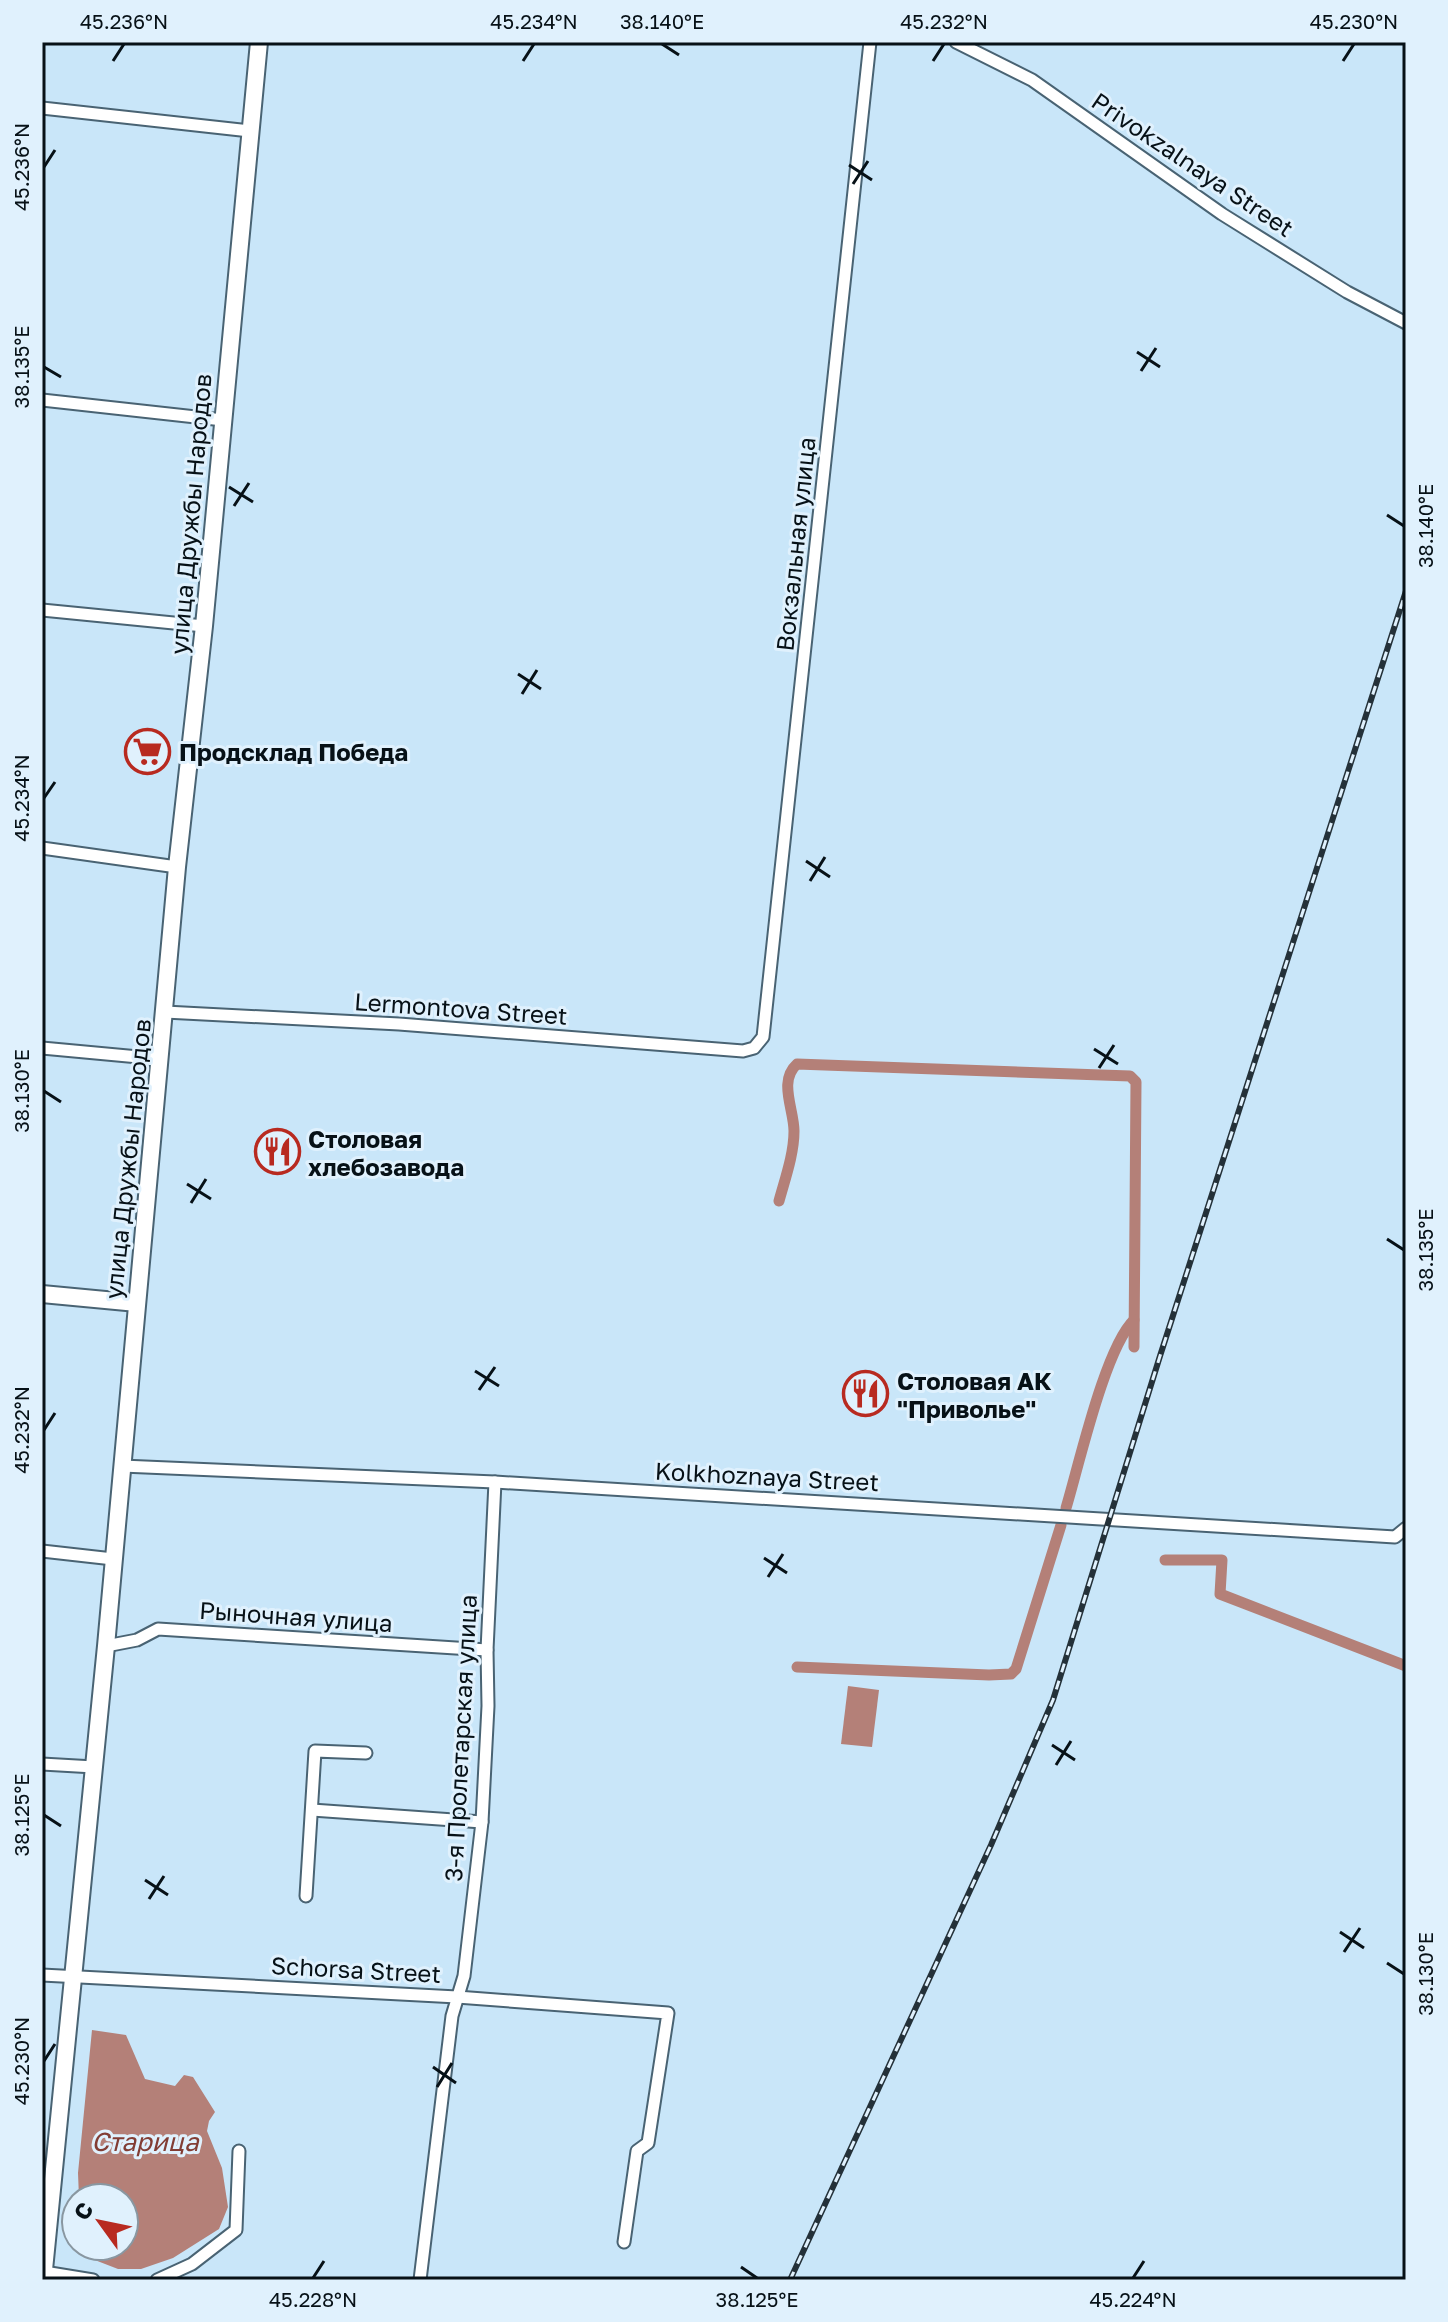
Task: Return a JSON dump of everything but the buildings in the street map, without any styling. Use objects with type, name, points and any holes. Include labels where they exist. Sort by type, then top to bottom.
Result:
[{"type":"street","name":"улица Дружбы Народов","points":[[43,2276],[46,2198],[73,1975],[106,1646],[177,867],[204,626],[259,42]]},
{"type":"street","name":"Вокзальная улица","points":[[754,1048],[763,1037],[770,988],[870,42]]},
{"type":"street","name":"Privokzalnaya Street","points":[[956,42],[1032,80],[1222,214],[1347,292],[1406,323]]},
{"type":"street","points":[[42,108],[250,131]]},
{"type":"street","points":[[42,400],[223,420]]},
{"type":"street","points":[[42,610],[204,626]]},
{"type":"street","points":[[42,848],[177,867]]},
{"type":"street","name":"Lermontova Street","points":[[165,1012],[399,1024],[743,1051],[754,1048]]},
{"type":"street","points":[[42,1048],[160,1059]]},
{"type":"street","points":[[106,1301],[128,1291],[140,1267]]},
{"type":"street","points":[[42,1294],[137,1303]]},
{"type":"street","points":[[106,1301],[126,1311],[134,1328]]},
{"type":"street","name":"Kolkhoznaya Street","points":[[122,1466],[495,1482],[1395,1537],[1406,1528]]},
{"type":"street","name":"3-я Пролетарская улица","points":[[420,2280],[452,2016],[464,1976],[482,1822],[495,1482]]},
{"type":"street","points":[[42,1551],[113,1559]]},
{"type":"street","name":"Рыночная улица","points":[[106,1646],[137,1640],[158,1629],[487,1650]]},
{"type":"street","points":[[306,1896],[315,1751],[366,1753]]},
{"type":"street","points":[[42,1764],[94,1767]]},
{"type":"street","points":[[312,1810],[482,1822]]},
{"type":"street","name":"Schorsa Street","points":[[42,1975],[457,1997],[668,2013],[648,2143],[637,2151],[624,2242]]},
{"type":"street","points":[[157,2280],[192,2264],[236,2230],[239,2151]]},
{"type":"street","points":[[43,2276],[93,2280]]},
{"type":"water","points":[[848,1686],[879,1690],[872,1747],[841,1744]]},
{"type":"water","name":"Старица","points":[[92,2030],[126,2035],[145,2079],[175,2086],[184,2075],[193,2077],[215,2112],[207,2131],[222,2168],[228,2207],[219,2229],[173,2258],[141,2269],[118,2269],[100,2262],[140,2262],[140,2182],[78,2182]]},
{"type":"waterway","points":[[779,1201],[792,1149],[794,1131],[788,1087],[791,1071],[797,1064],[1130,1076],[1136,1082],[1134,1347]]},
{"type":"waterway","points":[[1066,1508],[1103,1380],[1123,1334],[1134,1320]]},
{"type":"waterway","points":[[797,1667],[1011,1674],[1016,1669],[1061,1525]]},
{"type":"waterway","points":[[1165,1560],[1222,1560],[1220,1594],[1406,1666]]},
{"type":"railway","points":[[790,2280],[991,1845],[1053,1700],[1406,591]]},
{"type":"place","name":"Продсклад Победа","points":[[148,751]]},
{"type":"place","name":"Столовая хлебозавода","points":[[277,1152]]},
{"type":"place","name":"Столовая АК \"Приволье\"","points":[[866,1394]]}]
